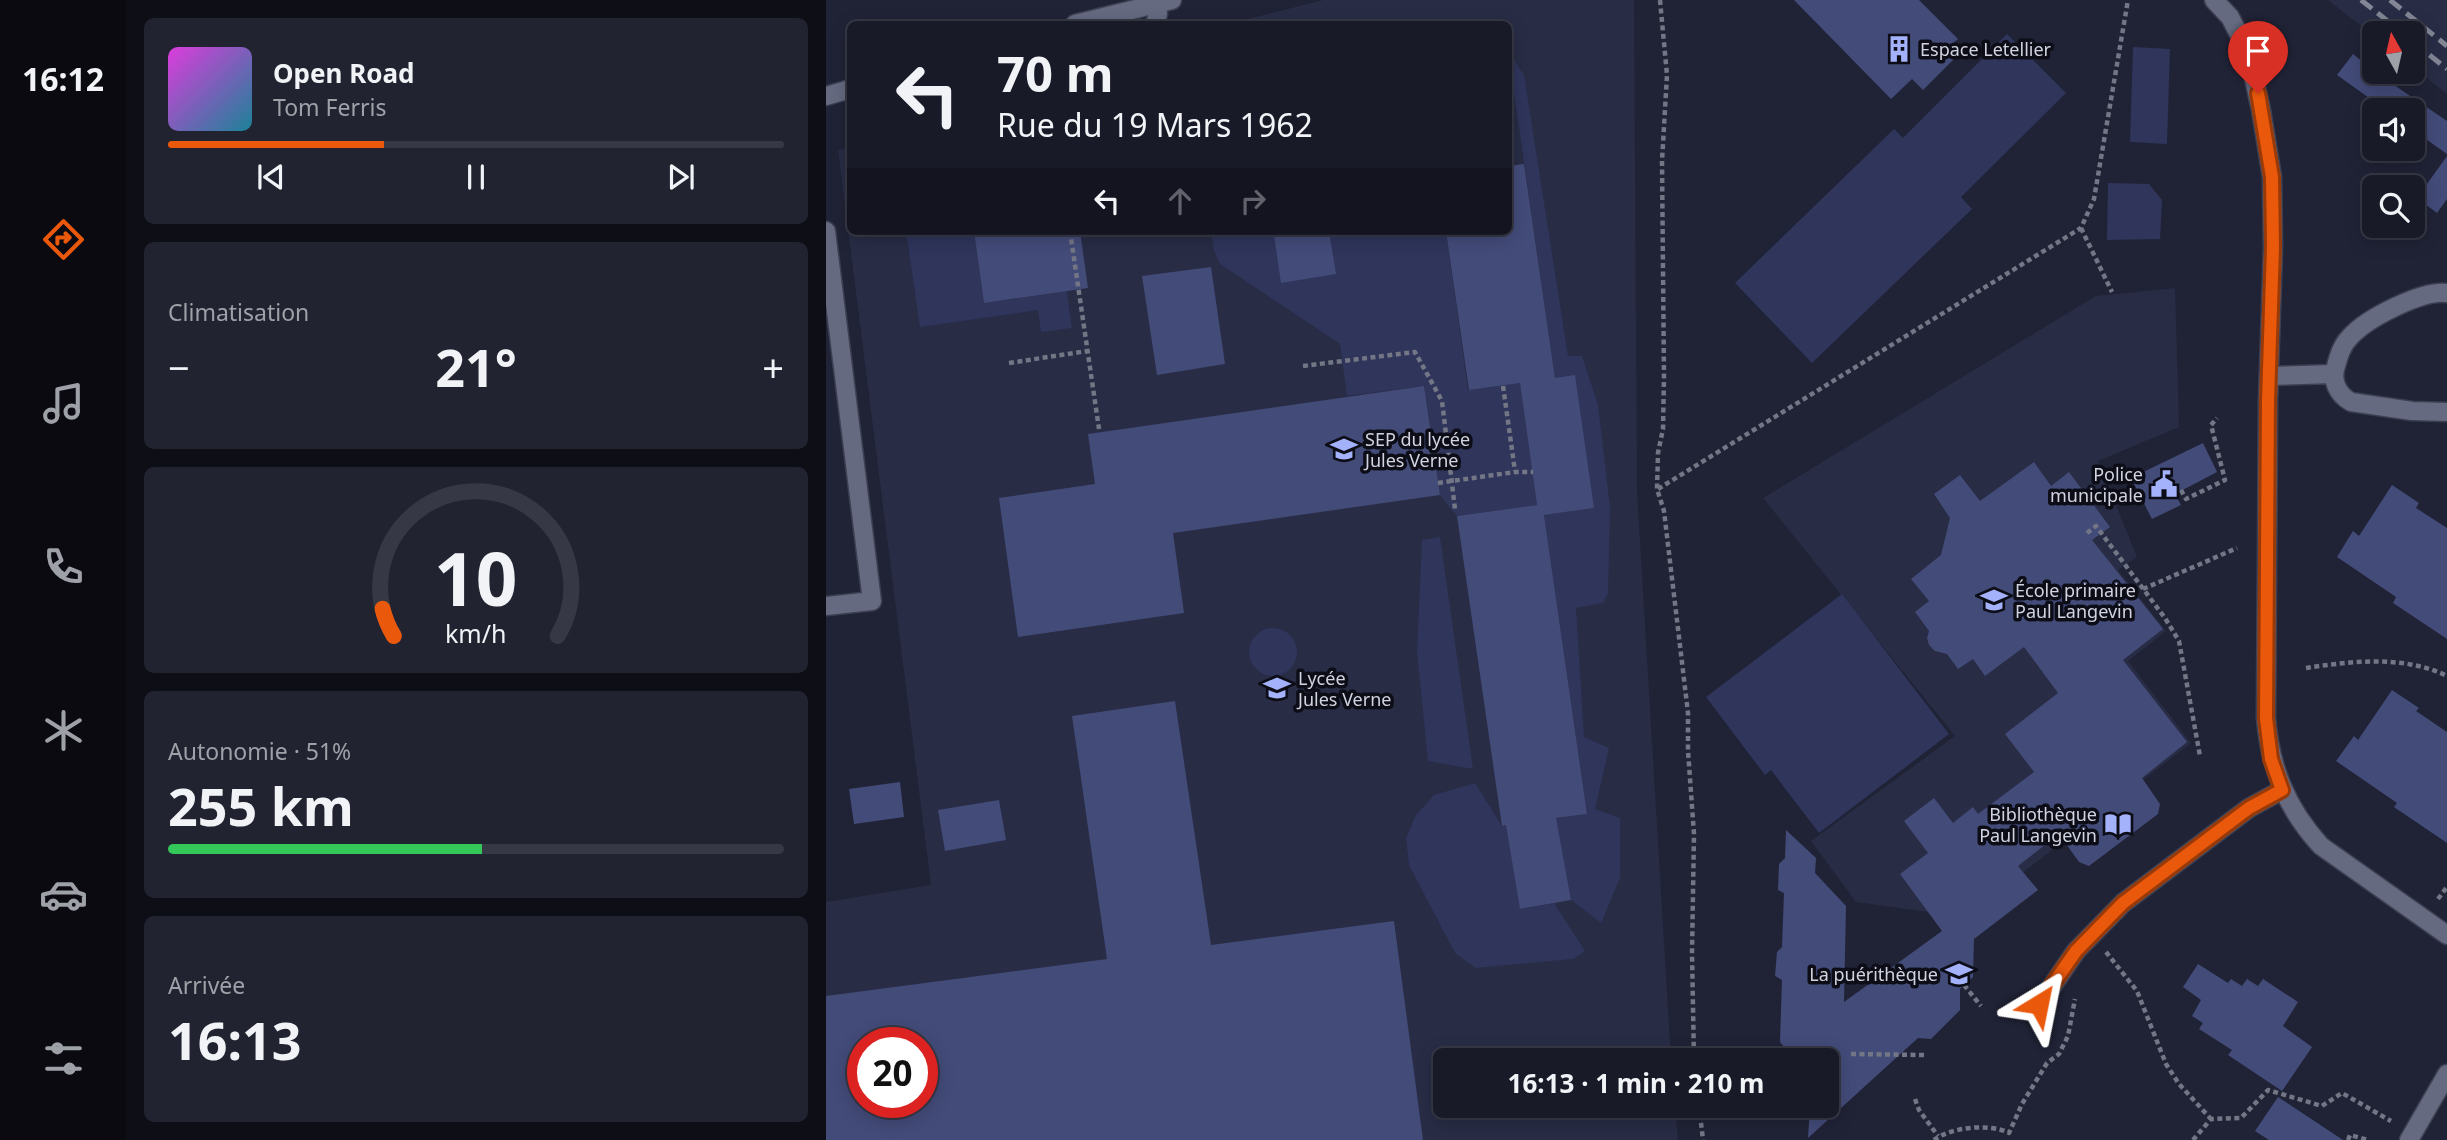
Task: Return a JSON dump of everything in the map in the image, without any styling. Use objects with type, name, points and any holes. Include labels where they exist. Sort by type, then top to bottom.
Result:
[{"type":"street","points":[[2214,0],[2230,18],[2248,52],[2268,144],[2272,177],[2266,718],[2271,759],[2282,790],[2297,816],[2322,846],[2447,935]]},
{"type":"street","points":[[1087,21],[1165,2]]},
{"type":"street","points":[[1156,21],[1165,2]]},
{"type":"street","points":[[826,96],[847,90]]},
{"type":"street","points":[[826,231],[835,372],[872,601],[826,606]]},
{"type":"street","points":[[2447,293],[2427,294],[2361,327],[2341,350],[2333,374],[2342,397],[2351,402],[2412,411],[2447,412]]},
{"type":"street","points":[[2270,376],[2333,374]]},
{"type":"street","points":[[2039,1004],[2076,951],[2123,903],[2249,808],[2282,790]]},
{"type":"street","points":[[2409,1140],[2447,1074]]},
{"type":"path","points":[[1660,0],[1667,75],[1662,161],[1663,429],[1658,453],[1657,489],[1664,511],[1688,713],[1694,834],[1694,1048]]},
{"type":"path","points":[[1657,489],[2081,228],[2094,199],[2128,0]]},
{"type":"path","points":[[2081,228],[2112,292]]},
{"type":"path","points":[[1071,235],[1099,429]]},
{"type":"path","points":[[1009,363],[1088,351]]},
{"type":"path","points":[[1303,366],[1415,352],[1442,401],[1455,509]]},
{"type":"path","points":[[1503,386],[1515,472]]},
{"type":"path","points":[[2181,491],[2186,499],[2225,480],[2211,425],[2217,418]]},
{"type":"path","points":[[1438,483],[1532,472]]},
{"type":"path","points":[[2087,533],[2096,526],[2165,618],[2179,641],[2200,756]]},
{"type":"path","points":[[2143,589],[2237,548]]},
{"type":"path","points":[[2305,668],[2356,662],[2403,663],[2428,667],[2447,676]]},
{"type":"path","points":[[2438,900],[2447,887]]},
{"type":"path","points":[[2099,956],[2102,947],[2137,991],[2166,1063],[2179,1084],[2211,1119]]},
{"type":"path","points":[[1965,985],[1981,1006]]},
{"type":"path","points":[[1915,1099],[1936,1138],[1961,1130],[1984,1128],[2001,1128],[2009,1133],[2022,1104],[2048,1063],[2059,1054],[2068,1036],[2078,988]]},
{"type":"path","points":[[1851,1054],[1924,1055]]},
{"type":"path","points":[[2193,1140],[2211,1119],[2241,1118],[2268,1090],[2322,1106],[2342,1093],[2392,1121]]},
{"type":"path","points":[[1700,1118],[1703,1140]]},
{"type":"path","points":[[2348,1140],[2350,1135],[2368,1140]]},
{"type":"shaded area","name":"Lycée Jules Verne","points":[[1323,0],[1634,0],[1637,491],[1670,1048],[1433,1048],[1433,1118],[1676,1118],[1678,1140],[826,1140],[826,902],[931,885],[849,235],[1512,235],[1512,21],[1240,21]]},
{"type":"shaded area","points":[[2328,0],[2447,0],[2447,94],[2426,77],[2426,21],[2362,21],[2362,27]]},
{"type":"shaded area","points":[[2007,34],[2066,93],[1961,197],[1972,209],[1812,363],[1735,283],[1894,129],[1903,138]]},
{"type":"shaded area","points":[[2133,47],[2170,49],[2167,144],[2130,142]]},
{"type":"shaded area","points":[[1512,57],[1524,75],[1568,356],[1582,356],[1598,405],[1610,507],[1608,593],[1603,603],[1576,608],[1584,737],[1609,748],[1595,809],[1620,818],[1620,878],[1601,923],[1571,900],[1562,852],[1512,860],[1521,909],[1554,903],[1585,951],[1573,959],[1476,968],[1455,953],[1409,865],[1406,838],[1416,815],[1434,795],[1475,783],[1502,826],[1587,814],[1544,515],[1594,508],[1555,378],[1512,78]]},
{"type":"shaded area","name":"Lycée Jules Verne","points":[[847,148],[847,221],[838,150]]},
{"type":"shaded area","points":[[2108,183],[2149,184],[2162,200],[2160,239],[2107,240]]},
{"type":"shaded area","points":[[907,235],[975,235],[984,303],[1056,293],[1048,235],[1059,235],[1072,328],[1041,332],[1038,310],[920,327]]},
{"type":"shaded area","points":[[1212,235],[1447,235],[1468,390],[1520,383],[1537,505],[1457,516],[1440,495],[1424,386],[1347,396],[1340,344],[1220,264],[1214,251]]},
{"type":"shaded area","name":"École primaire Paul Langevin","points":[[2175,288],[2179,427],[2098,461],[2137,557],[2118,570],[2166,631],[2128,661],[2191,743],[1965,917],[1856,902],[1811,841],[1955,736],[1763,498],[2096,296]]},
{"type":"shaded area","points":[[1440,537],[1473,769],[1428,761],[1417,652],[1422,540]]},
{"type":"shaded area","points":[[1842,594],[1949,734],[1819,833],[1771,770],[1765,775],[1706,697]]},
{"type":"shaded area","points":[[1273,628],[1282,629],[1290,635],[1296,643],[1296,661],[1290,669],[1282,675],[1273,676],[1264,675],[1256,669],[1250,661],[1249,652],[1250,643],[1256,635],[1264,629]]},
{"type":"building","name":"Espace Letellier","points":[[1794,0],[1919,0],[1958,39],[1952,44],[1960,53],[1923,90],[1912,79],[1891,99]]},
{"type":"building","points":[[2353,54],[2362,61],[2362,84],[2393,84],[2413,98],[2369,98],[2337,75]]},
{"type":"building","points":[[2425,106],[2447,121],[2447,154],[2425,138]]},
{"type":"building","points":[[2447,156],[2447,199],[2437,213],[2425,204],[2425,187]]},
{"type":"building","points":[[1524,164],[1555,378],[1575,375],[1594,508],[1544,515],[1587,814],[1556,818],[1571,900],[1520,909],[1506,825],[1502,826],[1457,516],[1537,505],[1520,383],[1469,390],[1447,235],[1512,235],[1512,166]]},
{"type":"building","points":[[975,235],[1081,235],[1088,288],[984,303]]},
{"type":"building","points":[[1274,235],[1330,235],[1336,274],[1281,283]]},
{"type":"building","points":[[1211,267],[1225,364],[1157,375],[1142,276]]},
{"type":"building","points":[[1424,386],[1440,495],[1173,533],[1184,613],[1018,637],[999,498],[1095,484],[1088,434]]},
{"type":"building","name":"Police municipale","points":[[2203,443],[2217,472],[2175,494],[2181,505],[2152,519],[2131,478]]},
{"type":"building","points":[[2034,462],[2051,486],[2069,472],[2110,527],[2092,540],[2163,629],[2123,660],[2187,742],[2142,778],[2160,804],[2158,814],[2089,866],[2079,862],[2059,834],[2018,866],[2038,890],[1974,939],[1973,977],[1960,989],[1960,1010],[1931,1039],[1918,1038],[1839,1110],[1839,1048],[1785,1048],[1780,1042],[1782,980],[1775,976],[1777,952],[1782,947],[1784,893],[1778,890],[1779,864],[1785,858],[1786,830],[1816,858],[1815,873],[1846,906],[1844,1002],[1942,931],[1900,874],[1928,853],[1904,821],[1934,798],[1953,823],[1973,807],[1978,814],[2034,772],[2005,734],[2058,693],[2024,647],[1985,676],[1973,659],[1958,669],[1947,654],[1935,651],[1929,645],[1929,631],[1915,612],[1929,601],[1911,579],[1941,555],[1950,518],[1934,494],[1960,475],[1980,501]]},
{"type":"building","points":[[2392,485],[2419,503],[2416,508],[2447,528],[2447,639],[2393,603],[2396,597],[2337,557],[2353,531],[2359,536]]},
{"type":"building","points":[[2392,690],[2419,708],[2416,711],[2447,732],[2447,843],[2394,807],[2397,803],[2336,761],[2354,736],[2358,740]]},
{"type":"building","points":[[1175,701],[1211,945],[1394,921],[1423,1140],[826,1140],[826,996],[1107,959],[1072,716]]},
{"type":"building","points":[[900,782],[904,817],[854,824],[849,789]]},
{"type":"building","points":[[999,800],[1006,840],[945,851],[938,810]]},
{"type":"building","points":[[2198,964],[2228,983],[2231,979],[2242,986],[2247,979],[2258,986],[2263,979],[2298,1002],[2283,1026],[2312,1047],[2282,1091],[2228,1055],[2232,1050],[2199,1029],[2203,1023],[2192,1016],[2201,1000],[2183,987]]},
{"type":"building","points":[[2278,1097],[2343,1140],[2269,1140],[2255,1131]]},
{"type":"building","points":[[1809,1118],[1830,1118],[1808,1138]]},
{"type":"railway","points":[[2361,0],[2388,21]]},
{"type":"railway","points":[[2390,0],[2447,46]]},
{"type":"railway","points":[[2426,52],[2447,69]]},
{"type":"place","name":"Espace Letellier","points":[[1899,49]]},
{"type":"place","name":"SEP du lycée Jules Verne","points":[[1344,449]]},
{"type":"place","name":"Police municipale","points":[[2164,484]]},
{"type":"place","name":"École primaire Paul Langevin","points":[[1994,600]]},
{"type":"place","name":"Lycée Jules Verne","points":[[1277,688]]},
{"type":"place","name":"Bibliothèque Paul Langevin","points":[[2118,824]]},
{"type":"place","name":"La puérithèque","points":[[1959,974]]},
{"type":"route","points":[[2039,1004],[2076,951],[2123,903],[2249,808],[2282,790],[2271,759],[2266,718],[2268,400],[2273,247],[2272,177],[2258,93]]}]
